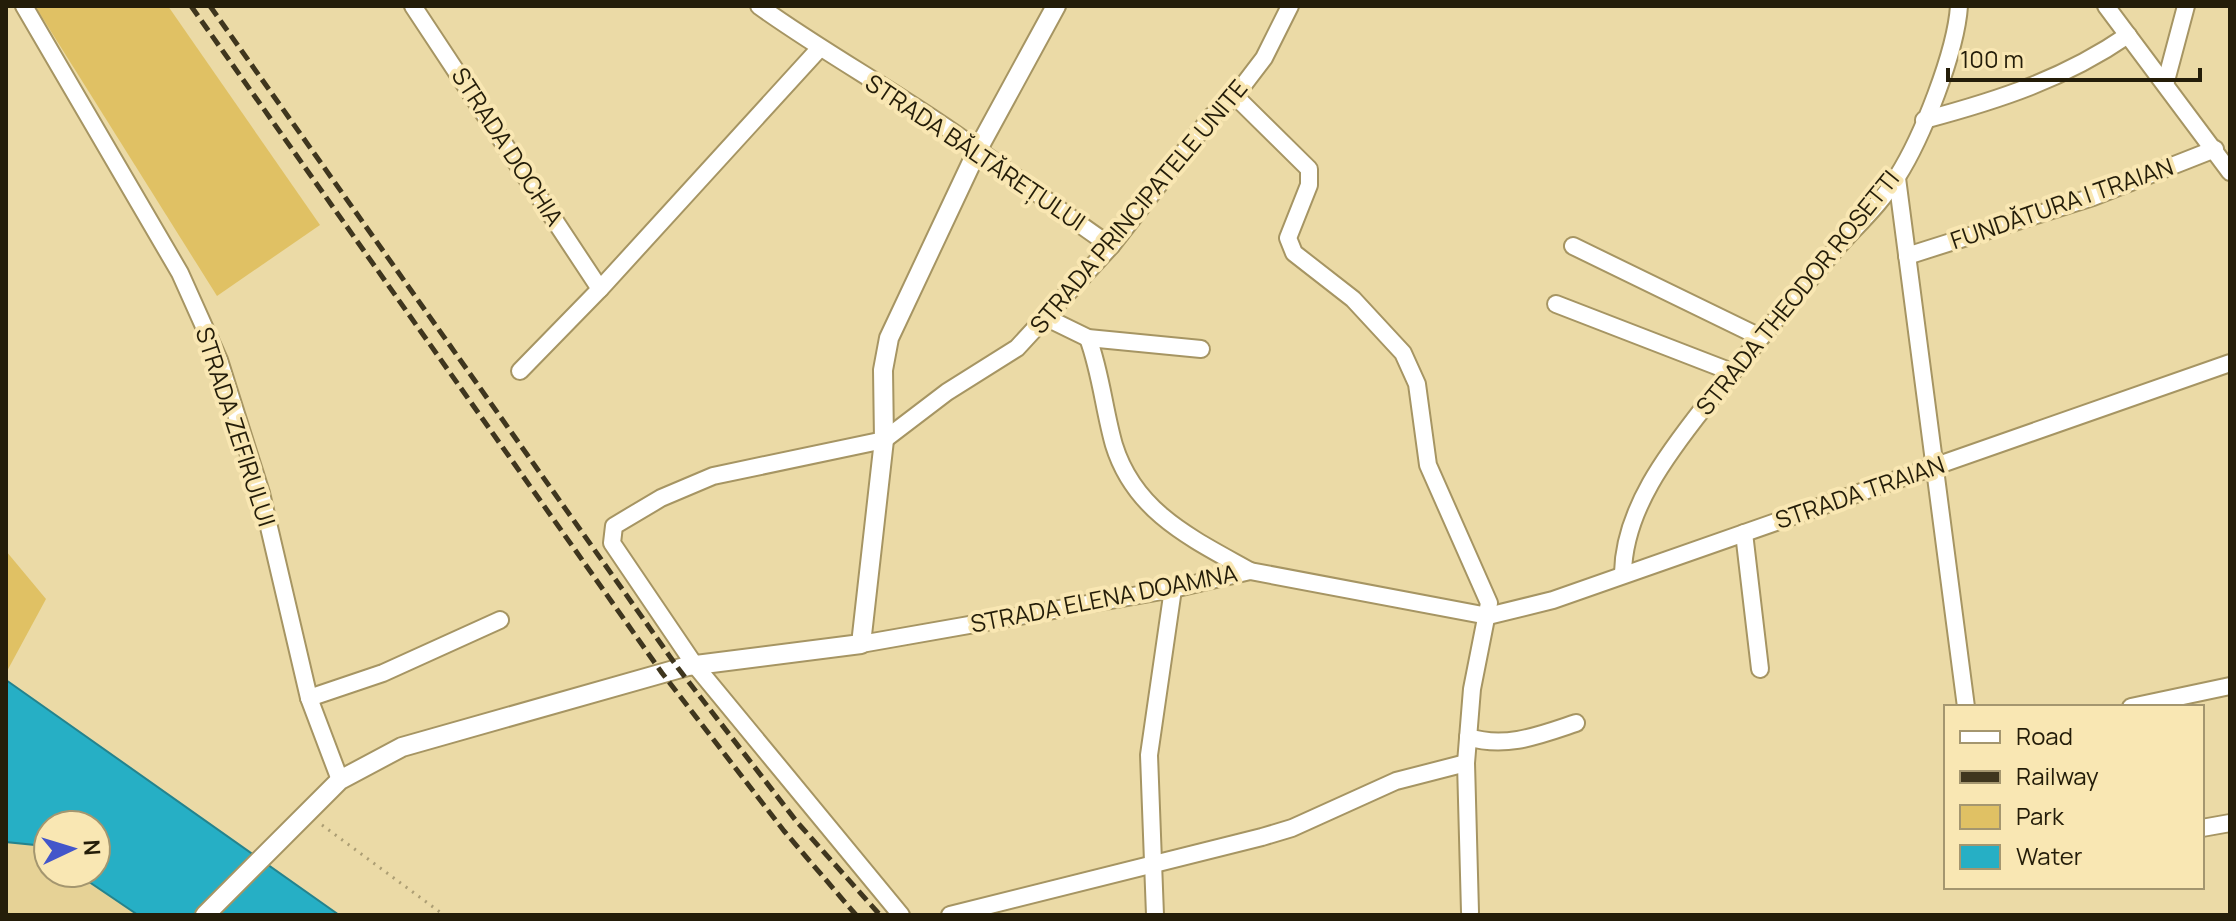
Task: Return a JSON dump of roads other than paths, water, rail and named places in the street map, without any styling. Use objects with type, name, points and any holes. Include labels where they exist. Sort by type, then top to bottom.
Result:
[{"type":"street","name":"STRADA ZEFIRULUI","points":[[24,6],[180,273],[219,360],[261,493],[309,698],[340,780]]},
{"type":"street","name":"STRADA DOCHIA","points":[[413,6],[600,289]]},
{"type":"street","name":"STRADA BĂLTĂREȚULUI","points":[[759,6],[819,49],[978,149],[1031,192],[1111,246]]},
{"type":"street","points":[[205,915],[340,780],[382,755],[429,738],[694,664],[861,644],[884,440],[883,370],[889,338],[978,149],[1056,6]]},
{"type":"street","name":"STRADA PRINCIPATELE UNITE","points":[[884,440],[947,392],[1017,348],[1047,318],[1111,246],[1189,143],[1235,96],[1264,58],[1290,6]]},
{"type":"street","name":"STRADA THEODOR ROSETTI","points":[[1623,573],[1624,549],[1657,471],[1760,337],[1897,178],[1945,67],[1959,6]]},
{"type":"street","points":[[2106,6],[2166,81],[2230,172]]},
{"type":"street","points":[[2166,81],[2186,6]]},
{"type":"street","points":[[1924,120],[2017,93],[2088,63],[2128,35]]},
{"type":"street","points":[[520,371],[600,289],[819,49]]},
{"type":"street","points":[[1235,96],[1309,169],[1309,185],[1288,238],[1294,253],[1353,299],[1403,353],[1417,384],[1428,465],[1486,593],[1488,616],[1472,689],[1466,763],[1470,912]]},
{"type":"street","name":"FUNDĂTURA I TRAIAN","points":[[1907,256],[2093,197],[2215,149]]},
{"type":"street","points":[[1897,178],[1966,705]]},
{"type":"street","points":[[1573,246],[1760,337]]},
{"type":"street","points":[[1556,304],[1732,372]]},
{"type":"street","points":[[1047,318],[1088,338],[1201,349]]},
{"type":"street","points":[[1088,338],[1115,446],[1145,503],[1177,531],[1250,571]]},
{"type":"street","name":"STRADA TRAIAN","points":[[1488,616],[1553,600],[2230,363]]},
{"type":"street","points":[[884,440],[713,476],[661,498],[614,526],[612,543],[694,664],[901,915]]},
{"type":"street","points":[[1744,533],[1760,669]]},
{"type":"street","name":"STRADA ELENA DOAMNA","points":[[861,644],[1173,589],[1250,571],[1488,616]]},
{"type":"street","points":[[1155,915],[1149,755],[1173,589]]},
{"type":"street","points":[[309,698],[383,673],[500,620]]},
{"type":"street","points":[[2140,705],[2230,686]]},
{"type":"street","points":[[1468,737],[1489,743],[1530,739],[1576,723]]},
{"type":"street","points":[[950,915],[1153,867],[1292,828],[1396,781],[1466,763]]},
{"type":"street","points":[[2204,828],[2230,823]]},
{"type":"water","points":[[6,680],[339,915],[138,915],[100,889],[112,889],[112,809],[32,809],[32,845],[6,842]]},
{"type":"railway","points":[[191,6],[662,673],[784,831],[856,915]]},
{"type":"railway","points":[[210,6],[678,668],[797,822],[880,915]]}]
